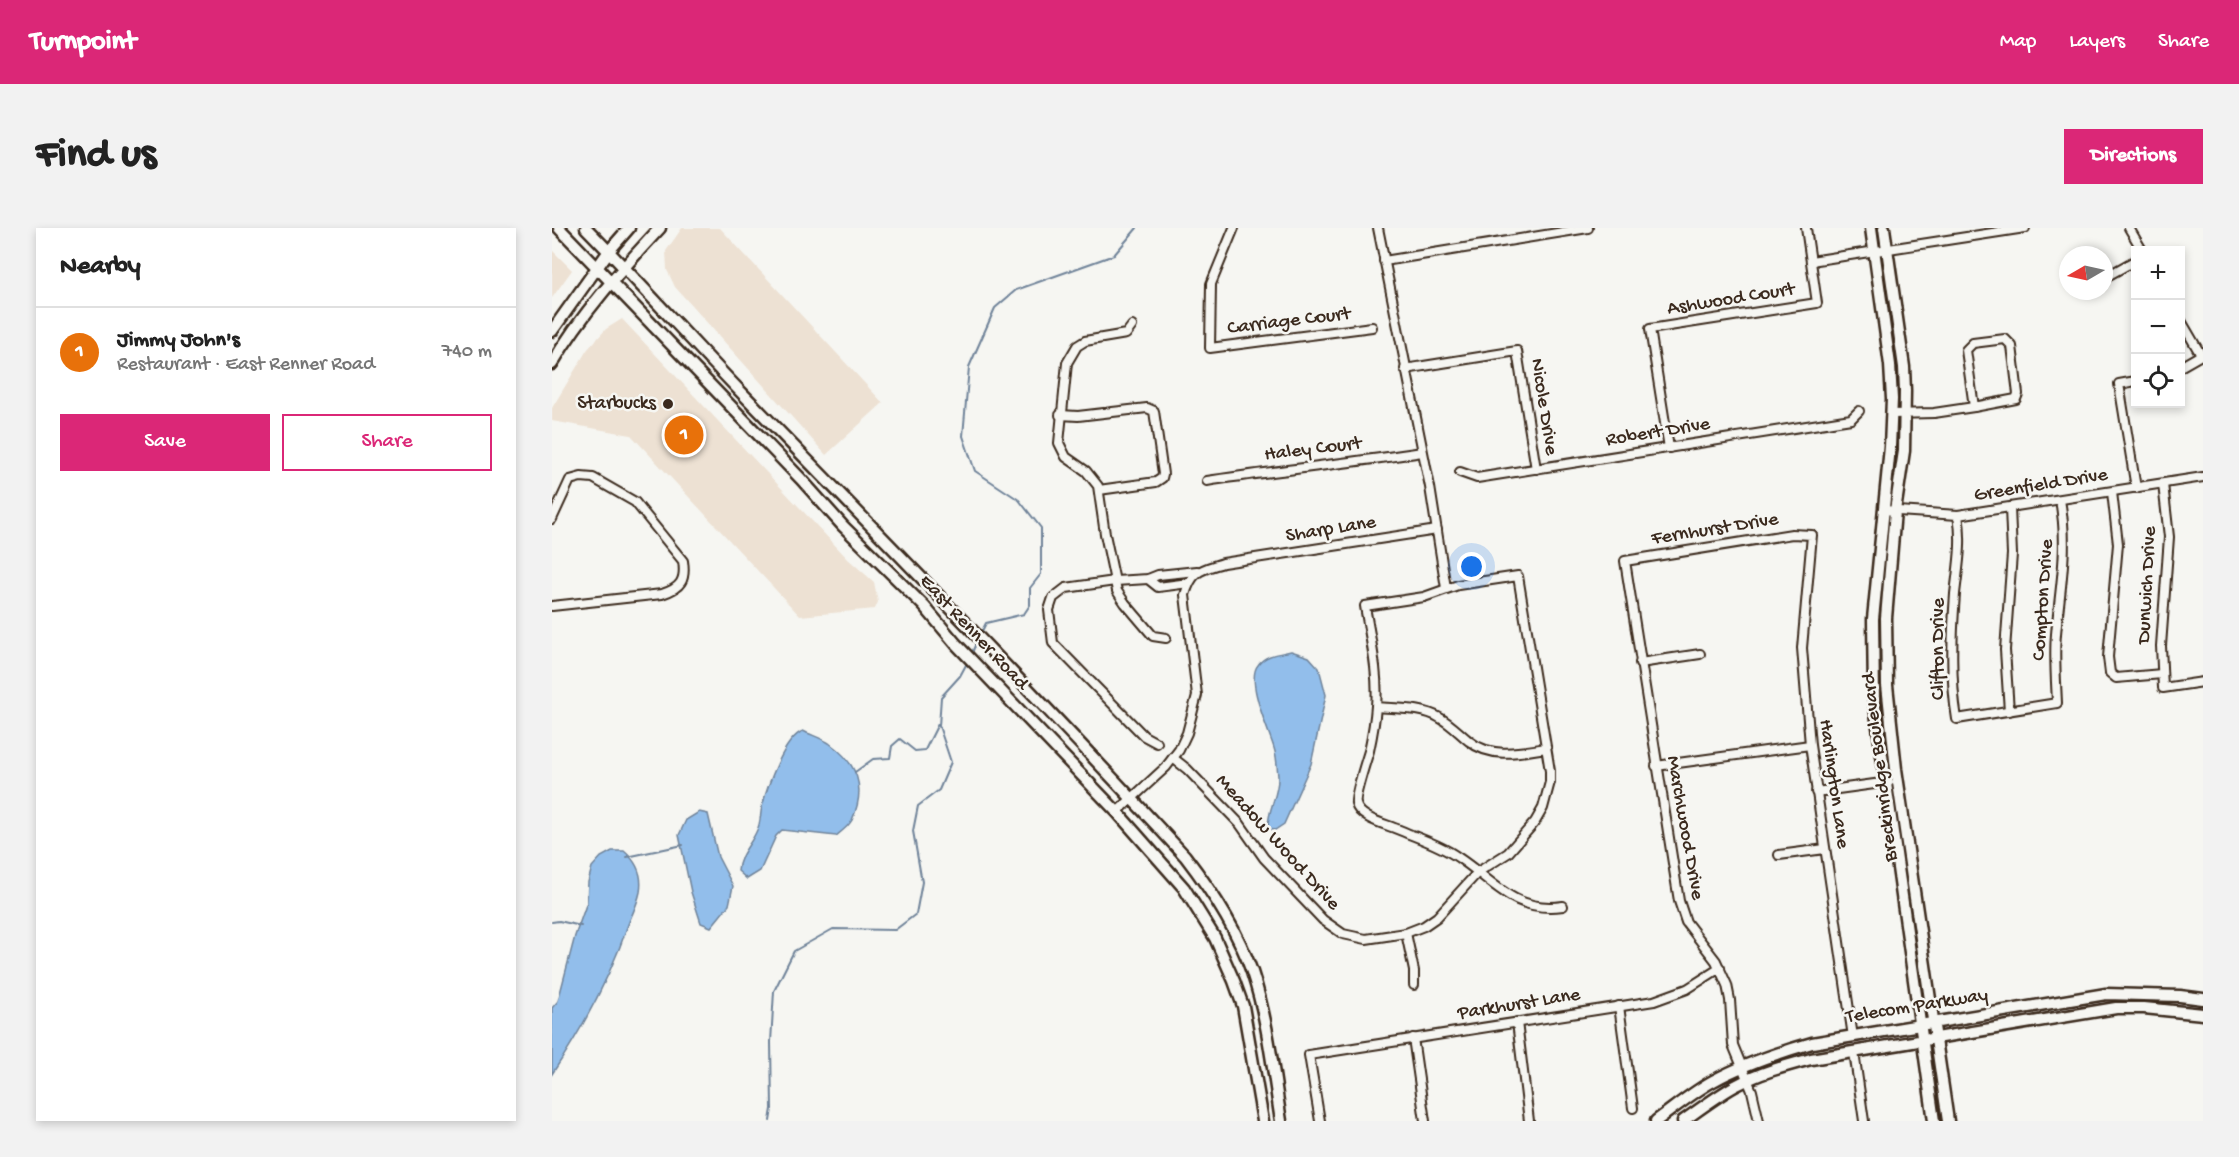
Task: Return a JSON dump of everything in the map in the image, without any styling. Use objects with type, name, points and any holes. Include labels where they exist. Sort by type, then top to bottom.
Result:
[{"type":"street","name":"East Renner Road","points":[[559,228],[843,526],[924,606],[956,644],[1117,812],[1184,888],[1215,938],[1243,1006],[1263,1121]]},
{"type":"street","name":"East Renner Road","points":[[586,228],[938,594],[988,650],[1185,856],[1225,913],[1251,970],[1264,1019],[1281,1121]]},
{"type":"street","points":[[552,331],[597,267],[629,228]]},
{"type":"street","points":[[552,364],[610,283],[660,228]]},
{"type":"street","name":"Carriage Court","points":[[1234,228],[1210,284],[1210,348],[1372,327]]},
{"type":"street","points":[[1378,228],[1437,530],[1446,588],[1424,597],[1365,606],[1374,670],[1376,707],[1370,748],[1355,800],[1356,805],[1359,811],[1375,820],[1449,852],[1515,900],[1542,907],[1563,906]]},
{"type":"street","points":[[1384,261],[1535,232],[1588,228]]},
{"type":"street","points":[[1806,228],[1811,261],[2025,228]]},
{"type":"street","name":"Breckinridge Boulevard","points":[[1871,228],[1890,364],[1892,414],[1873,619],[1872,672],[1885,782],[1934,1121]]},
{"type":"street","name":"Breckinridge Boulevard","points":[[1884,228],[1904,367],[1905,414],[1904,451],[1895,511],[1886,618],[1887,685],[1898,780],[1948,1121]]},
{"type":"street","points":[[2129,228],[2140,246]]},
{"type":"street","name":"Ashwood Court","points":[[1669,448],[1650,329],[1817,303],[1811,261]]},
{"type":"street","points":[[2113,273],[2131,263]]},
{"type":"street","points":[[1132,326],[1126,334],[1085,341],[1073,351],[1067,363],[1058,437],[1060,448],[1069,461],[1092,476],[1099,490],[1105,534],[1117,591],[1154,636],[1166,638]]},
{"type":"street","points":[[2185,326],[2201,355],[2185,365]]},
{"type":"street","points":[[1892,414],[1934,413],[1974,407],[2016,399],[2018,394],[2012,346],[2006,339],[1973,343],[1966,350],[1974,407]]},
{"type":"street","name":"Nicole Drive","points":[[1405,369],[1517,351],[1536,469]]},
{"type":"street","points":[[2131,382],[2119,384],[2136,488]]},
{"type":"street","points":[[1060,414],[1078,416],[1147,408],[1152,409],[1156,414],[1162,478],[1156,482],[1099,490]]},
{"type":"street","name":"Robert Drive","points":[[1460,472],[1477,478],[1536,469],[1851,419],[1859,411]]},
{"type":"street","points":[[752,429],[766,417]]},
{"type":"street","name":"Haley Court","points":[[1207,481],[1289,468],[1334,465],[1422,452]]},
{"type":"street","points":[[552,519],[570,480],[581,477],[593,478],[635,502],[683,561],[685,574],[682,584],[663,594],[552,606]]},
{"type":"street","name":"Greenfield Drive","points":[[1883,510],[1958,515],[2203,477]]},
{"type":"street","name":"Dunwich Drive","points":[[2163,484],[2168,516],[2169,549],[2161,646],[2163,688],[2203,682]]},
{"type":"street","points":[[2112,492],[2118,544],[2108,657],[2110,674],[2116,678],[2162,674]]},
{"type":"street","name":"Compton Drive","points":[[2057,703],[2056,636],[2065,548],[2065,527],[2060,500]]},
{"type":"street","points":[[2009,711],[2005,650],[2013,537],[2010,508]]},
{"type":"street","name":"Clifton Drive","points":[[1958,515],[1961,545],[1952,653],[1953,685],[1958,718],[2057,703]]},
{"type":"street","name":"Sharp Lane","points":[[1148,579],[1158,575],[1197,572],[1223,563],[1437,530]]},
{"type":"street","name":"Fernhurst Drive","points":[[1625,561],[1792,534],[1812,535]]},
{"type":"street","name":"Harlington Lane","points":[[1812,535],[1802,648],[1816,792],[1853,1036]]},
{"type":"street","name":"Marchwood Drive","points":[[1625,561],[1656,766],[1681,909],[1695,937],[1720,968],[1730,1000],[1732,1039],[1740,1067],[1756,1104],[1759,1121]]},
{"type":"street","points":[[1117,812],[1173,758],[1187,733],[1197,695],[1185,595],[1188,583],[1197,572]]},
{"type":"street","name":"Meadow Wood Drive","points":[[1173,758],[1187,769],[1240,824],[1264,858],[1333,928],[1354,938],[1366,939],[1406,933],[1425,926],[1437,917],[1478,873],[1508,853],[1535,822],[1543,808],[1550,782],[1518,576],[1446,588]]},
{"type":"street","points":[[1157,743],[1144,736],[1053,643],[1049,610],[1053,598],[1066,588],[1148,579],[1158,587],[1188,583]]},
{"type":"street","points":[[924,606],[938,594]]},
{"type":"street","points":[[1640,663],[1700,654]]},
{"type":"street","points":[[1376,707],[1414,710],[1439,717],[1472,744],[1499,753],[1546,748]]},
{"type":"street","points":[[1656,766],[1810,745]]},
{"type":"street","points":[[1816,792],[1898,780]]},
{"type":"street","points":[[1779,855],[1825,849]]},
{"type":"street","points":[[1406,933],[1414,970],[1414,985]]},
{"type":"street","name":"Parkhurst Lane","points":[[1320,1121],[1310,1054],[1654,1001],[1673,995],[1720,968]]},
{"type":"street","name":"Telecom Parkway","points":[[1656,1121],[1712,1082],[1740,1067],[1769,1055],[1795,1048],[1920,1024],[2106,994],[2180,996],[2203,999]]},
{"type":"street","points":[[2129,994],[2131,1008]]},
{"type":"street","points":[[1619,1006],[1633,1108]]},
{"type":"street","name":"Telecom Parkway","points":[[1683,1121],[1725,1091],[1747,1080],[1770,1070],[1811,1059],[2103,1010],[2131,1008],[2203,1014]]},
{"type":"street","points":[[1517,1022],[1529,1121]]},
{"type":"street","points":[[1413,1038],[1425,1121]]},
{"type":"street","points":[[1854,1052],[1864,1121]]},
{"type":"shaded area","points":[[682,228],[720,228],[883,403],[826,455],[675,287],[667,270],[666,251]]},
{"type":"shaded area","points":[[552,250],[572,270],[552,298]]},
{"type":"shaded area","points":[[622,319],[848,559],[874,582],[878,602],[875,609],[800,616],[631,435],[552,421],[552,408],[587,350],[606,329]]},
{"type":"water","points":[[1291,651],[1309,657],[1319,668],[1326,695],[1311,764],[1284,824],[1275,830],[1268,829],[1268,822],[1278,783],[1276,758],[1254,682],[1255,672],[1261,661],[1273,655]]},
{"type":"water","points":[[803,731],[829,743],[853,767],[859,786],[859,797],[852,820],[836,836],[782,830],[776,836],[760,871],[747,879],[738,871],[739,865],[758,827],[764,798],[772,776],[789,743]]},
{"type":"water","points":[[699,812],[708,814],[718,857],[733,886],[729,905],[711,927],[701,923],[691,892],[679,835],[686,820]]},
{"type":"water","points":[[612,851],[624,851],[635,864],[641,886],[639,896],[605,981],[575,1038],[552,1074],[552,1008],[558,1001],[575,936],[587,902],[588,882],[592,867],[601,857]]},
{"type":"waterway","points":[[981,633],[986,623],[1024,614],[1030,605],[1030,588],[1041,574],[1041,528],[1019,500],[975,471],[963,436],[969,367],[995,308],[1016,290],[1114,255],[1137,228]]},
{"type":"waterway","points":[[971,655],[977,641]]},
{"type":"waterway","points":[[770,1121],[774,991],[794,951],[833,929],[895,930],[916,914],[922,882],[913,831],[918,806],[939,790],[951,762],[939,726],[941,697],[960,676],[967,663]]},
{"type":"waterway","points":[[855,772],[873,759],[890,758],[892,746],[900,739],[915,751],[925,750],[938,724]]},
{"type":"waterway","points":[[627,857],[683,845]]},
{"type":"waterway","points":[[552,922],[559,921],[581,926]]},
{"type":"place","name":"Starbucks","points":[[668,404]]},
{"type":"place","name":"Jimmy John's","points":[[684,435]]}]
